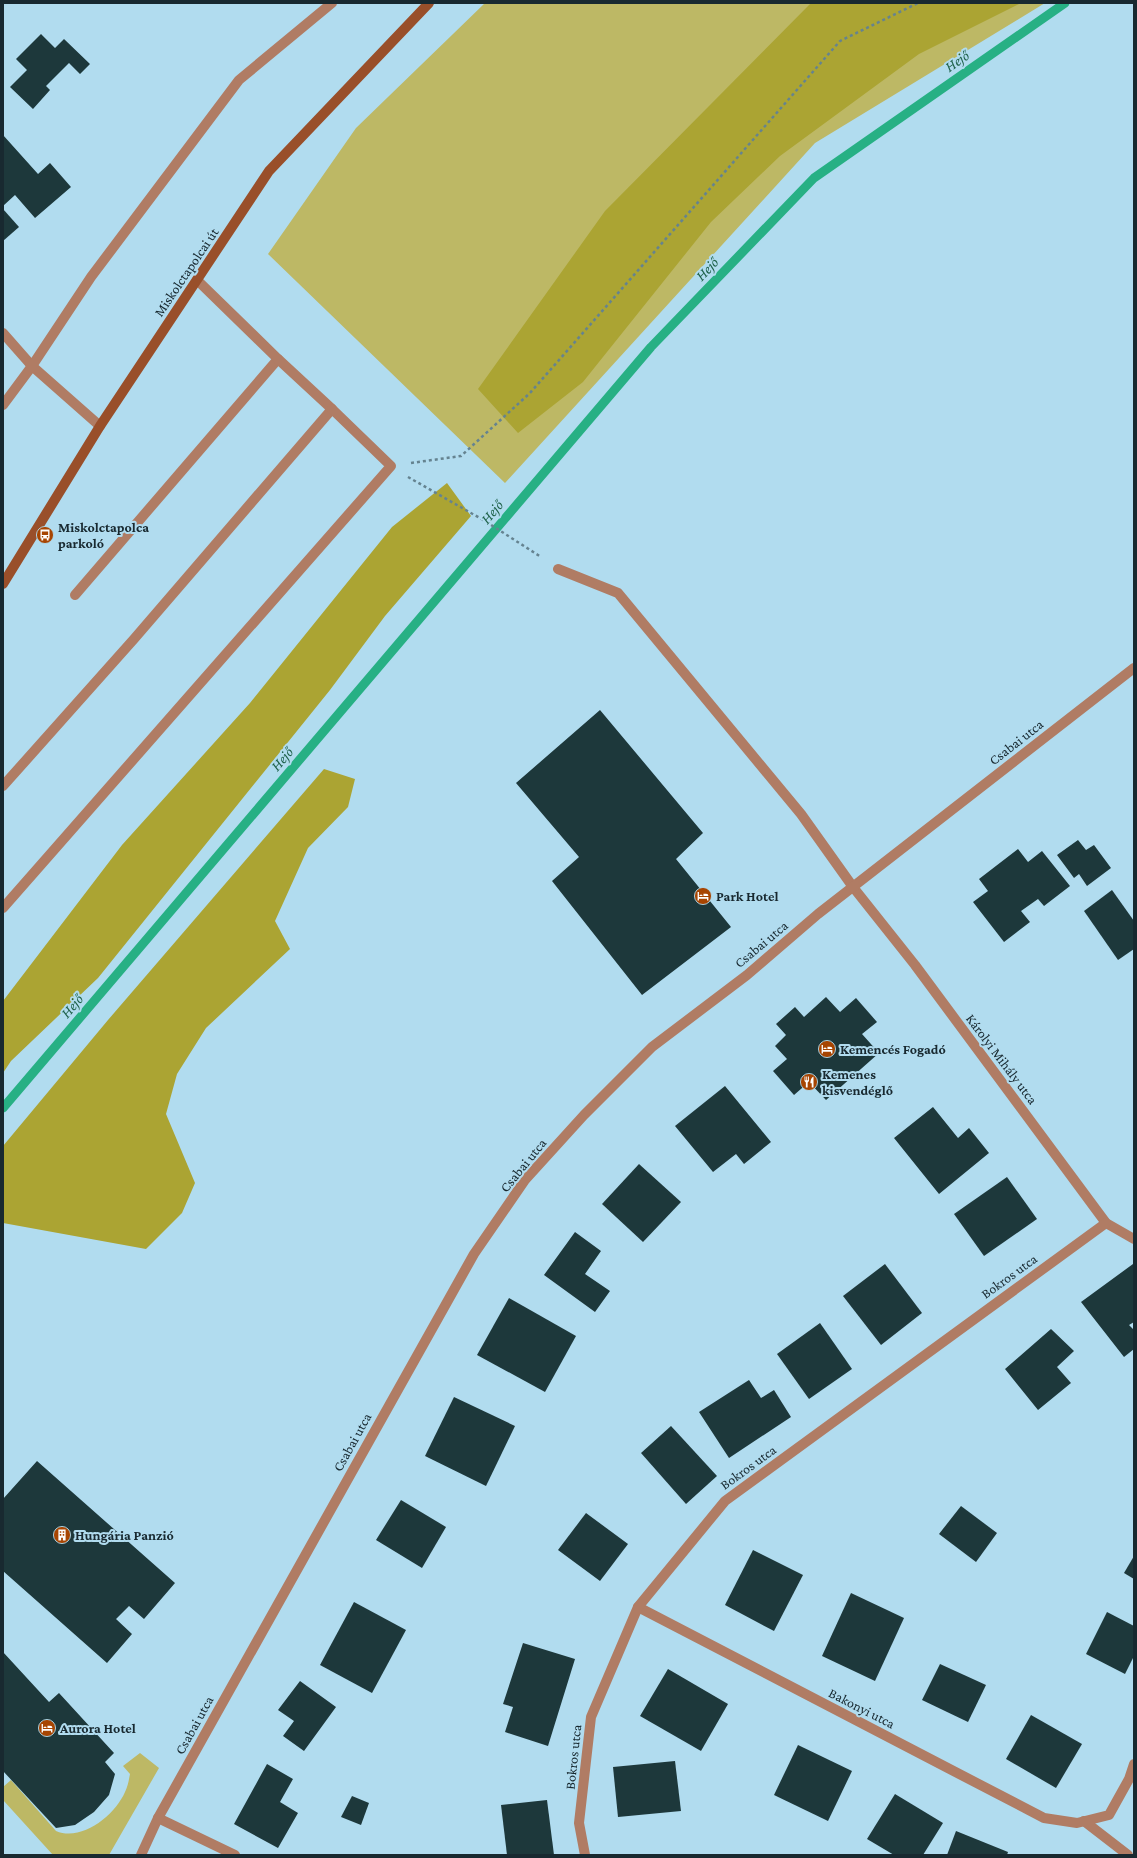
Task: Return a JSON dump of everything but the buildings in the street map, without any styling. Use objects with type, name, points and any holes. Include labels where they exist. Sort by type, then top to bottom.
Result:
[{"type":"street","points":[[3,405],[32,366],[91,277],[239,80],[332,3]]},
{"type":"street","name":"Miskolctapolcai út","points":[[3,584],[100,426],[269,171],[429,3]]},
{"type":"street","points":[[3,908],[391,466],[197,280]]},
{"type":"street","points":[[3,332],[32,366],[100,426]]},
{"type":"street","points":[[75,595],[278,359]]},
{"type":"street","points":[[3,786],[134,639],[332,409]]},
{"type":"street","name":"Károlyi Mihály utca","points":[[558,568],[618,593],[801,814],[853,887],[915,965],[1106,1223],[1134,1239]]},
{"type":"street","name":"Csabai utca","points":[[141,1855],[158,1818],[474,1254],[525,1180],[584,1115],[652,1047],[748,975],[818,914],[1134,668]]},
{"type":"street","name":"Bokros utca","points":[[585,1855],[579,1823],[591,1717],[638,1607],[725,1501],[1106,1223]]},
{"type":"street","name":"Bakonyi utca","points":[[638,1607],[1044,1818],[1080,1822]]},
{"type":"street","points":[[1080,1822],[1109,1815],[1129,1779],[1134,1764]]},
{"type":"street","points":[[158,1818],[236,1855]]},
{"type":"street","points":[[1080,1822],[1128,1855]]},
{"type":"path","points":[[391,466],[461,456],[530,393],[840,41],[918,3]]},
{"type":"path","points":[[391,466],[485,521],[558,568]]},
{"type":"shaded area","points":[[485,3],[1045,3],[815,143],[505,483],[268,254],[356,128]]},
{"type":"shaded area","points":[[811,3],[1021,3],[919,54],[780,156],[711,222],[583,382],[518,433],[478,389],[605,211]]},
{"type":"shaded area","points":[[447,483],[471,516],[385,616],[330,690],[98,978],[11,1061],[3,1073],[3,1001],[122,845],[250,703],[392,527]]},
{"type":"shaded area","points":[[324,769],[355,779],[348,807],[308,848],[275,921],[290,949],[206,1028],[177,1074],[166,1114],[195,1183],[182,1213],[146,1249],[3,1223],[3,1146],[108,1020]]},
{"type":"shaded area","points":[[140,1753],[159,1768],[109,1855],[53,1855],[3,1800],[3,1787],[11,1780],[56,1831],[76,1833],[87,1830],[106,1817],[120,1801],[127,1787],[130,1774],[123,1766]]},
{"type":"waterway","name":"Hejő","points":[[3,1108],[651,347],[814,178],[1065,3]]},
{"type":"place","name":"Miskolctapolca parkoló","points":[[45,535]]},
{"type":"place","name":"Park Hotel","points":[[703,896]]},
{"type":"place","name":"Kemencés Fogadó","points":[[827,1049]]},
{"type":"place","name":"Kemenes kisvendéglő","points":[[809,1082]]},
{"type":"place","name":"Hungária Panzió","points":[[62,1535]]},
{"type":"place","name":"Aurora Hotel","points":[[47,1728]]}]
